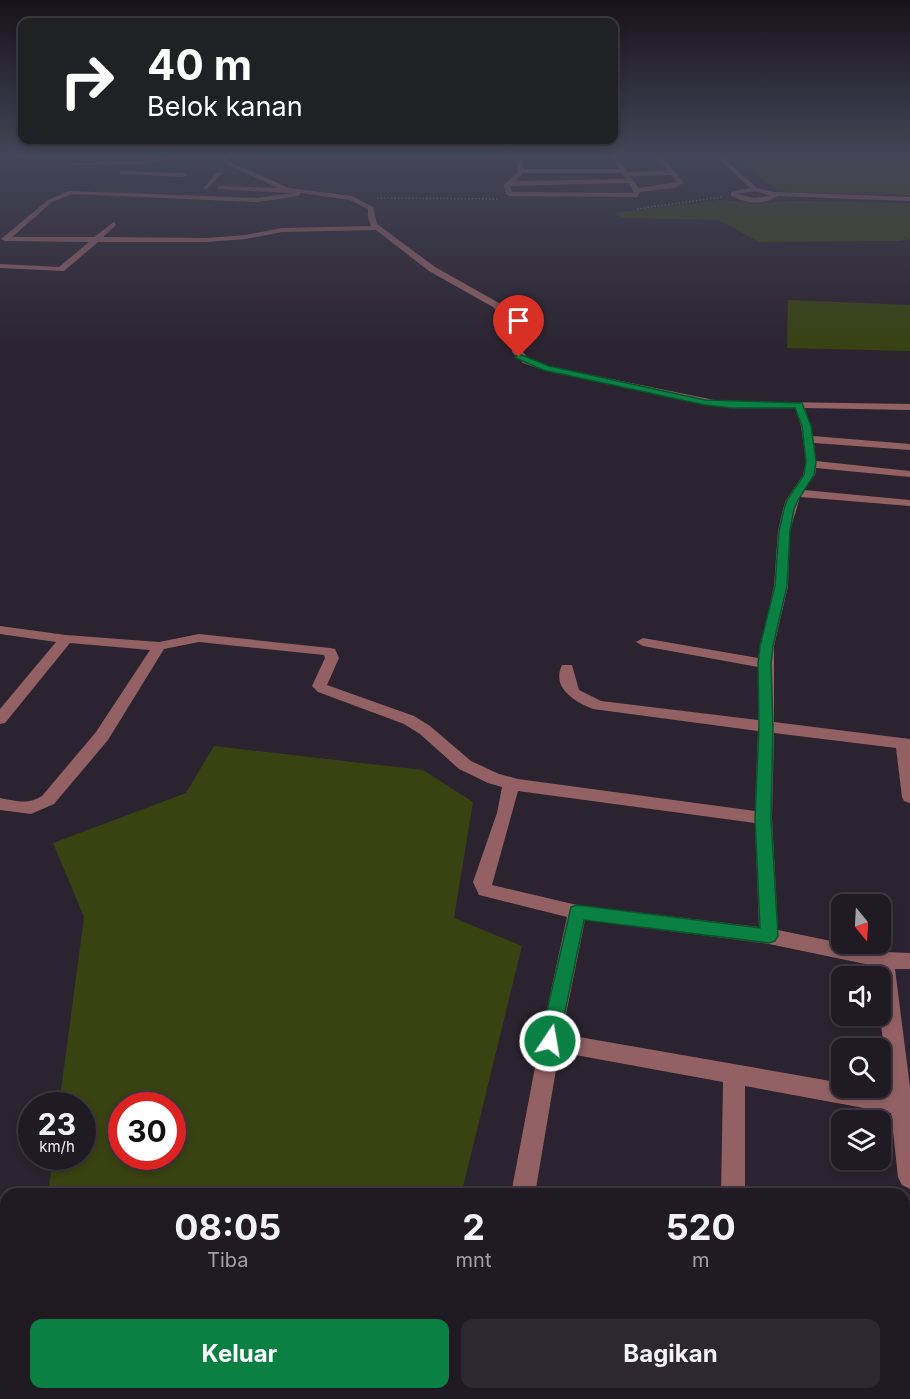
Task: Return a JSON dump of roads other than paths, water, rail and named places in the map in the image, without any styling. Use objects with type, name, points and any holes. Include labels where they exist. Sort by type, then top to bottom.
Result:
[{"type":"street","points":[[25,222],[5,239],[206,240],[246,237],[282,230],[380,228]]},
{"type":"street","points":[[373,222],[432,269],[502,311],[517,328],[517,351],[526,361],[705,403],[910,407]]},
{"type":"street","points":[[0,266],[61,269],[114,224]]},
{"type":"street","points":[[769,936],[763,818],[766,646],[781,586],[784,531],[789,509],[796,493],[809,475],[811,464],[808,438],[799,405]]},
{"type":"street","points":[[808,438],[910,447]]},
{"type":"street","points":[[811,464],[910,474]]},
{"type":"street","points":[[796,493],[910,503]]},
{"type":"street","points":[[0,630],[66,639],[159,646],[199,638],[330,652],[332,658],[319,686],[409,720],[465,765],[494,779],[763,818]]},
{"type":"street","points":[[0,719],[66,639]]},
{"type":"street","points":[[644,642],[765,664]]},
{"type":"street","points":[[0,804],[28,810],[42,806],[102,736],[159,646]]},
{"type":"street","points":[[567,668],[566,684],[572,693],[598,706],[907,744],[910,797]]},
{"type":"street","points":[[511,783],[505,813],[484,872],[482,887],[490,892],[577,912],[769,936],[884,960],[910,961]]},
{"type":"street","points":[[524,1188],[550,1041],[577,912]]},
{"type":"street","points":[[884,960],[905,1105],[910,1178]]},
{"type":"street","points":[[550,1041],[905,1105]]},
{"type":"street","points":[[732,1188],[734,1076]]}]
